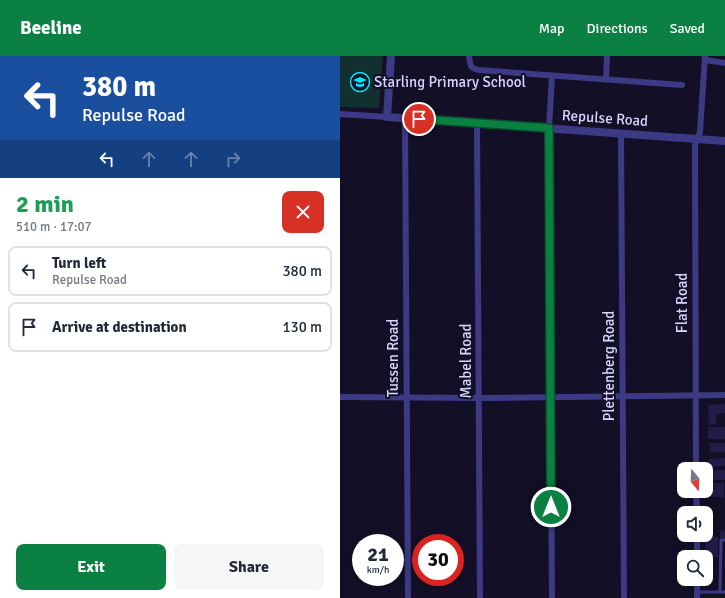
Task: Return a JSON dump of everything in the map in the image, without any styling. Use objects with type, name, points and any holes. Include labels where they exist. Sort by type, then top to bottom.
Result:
[{"type":"street","points":[[387,117],[391,56]]},
{"type":"street","points":[[469,56],[470,65],[476,70],[682,84]]},
{"type":"street","points":[[606,78],[607,56]]},
{"type":"street","points":[[705,58],[725,63]]},
{"type":"street","name":"Flat Road","points":[[696,462],[694,151],[700,132],[705,58]]},
{"type":"street","points":[[552,76],[549,128],[552,598]]},
{"type":"street","name":"Repulse Road","points":[[340,114],[725,141]]},
{"type":"street","name":"Tussen Road","points":[[404,118],[408,598]]},
{"type":"street","name":"Mabel Road","points":[[477,123],[480,598]]},
{"type":"street","name":"Plettenberg Road","points":[[621,133],[624,598]]},
{"type":"street","points":[[340,397],[479,398],[725,395]]},
{"type":"lane","points":[[720,592],[722,540],[725,540]]},
{"type":"lane","points":[[697,595],[725,592]]},
{"type":"green space","name":"Starling Primary School","points":[[340,56],[383,56],[379,108],[340,107]]},
{"type":"building","points":[[725,404],[725,413],[716,414],[716,424],[709,425],[708,405]]},
{"type":"building","points":[[708,427],[725,427],[725,439],[708,439]]},
{"type":"building","points":[[709,443],[725,443],[725,452],[710,452]]},
{"type":"building","points":[[725,458],[725,466],[713,467],[713,462],[709,462],[709,459]]},
{"type":"building","points":[[713,470],[725,470],[725,480],[713,480]]},
{"type":"building","points":[[713,483],[724,483],[724,497],[713,497]]},
{"type":"building","points":[[720,530],[725,531],[725,538],[720,538]]},
{"type":"building","points":[[713,537],[718,537],[718,557],[713,557],[713,550],[705,550],[705,542],[713,542]]},
{"type":"place","name":"Starling Primary School","points":[[360,82]]},
{"type":"route","points":[[419,119],[549,128],[551,507]]}]
